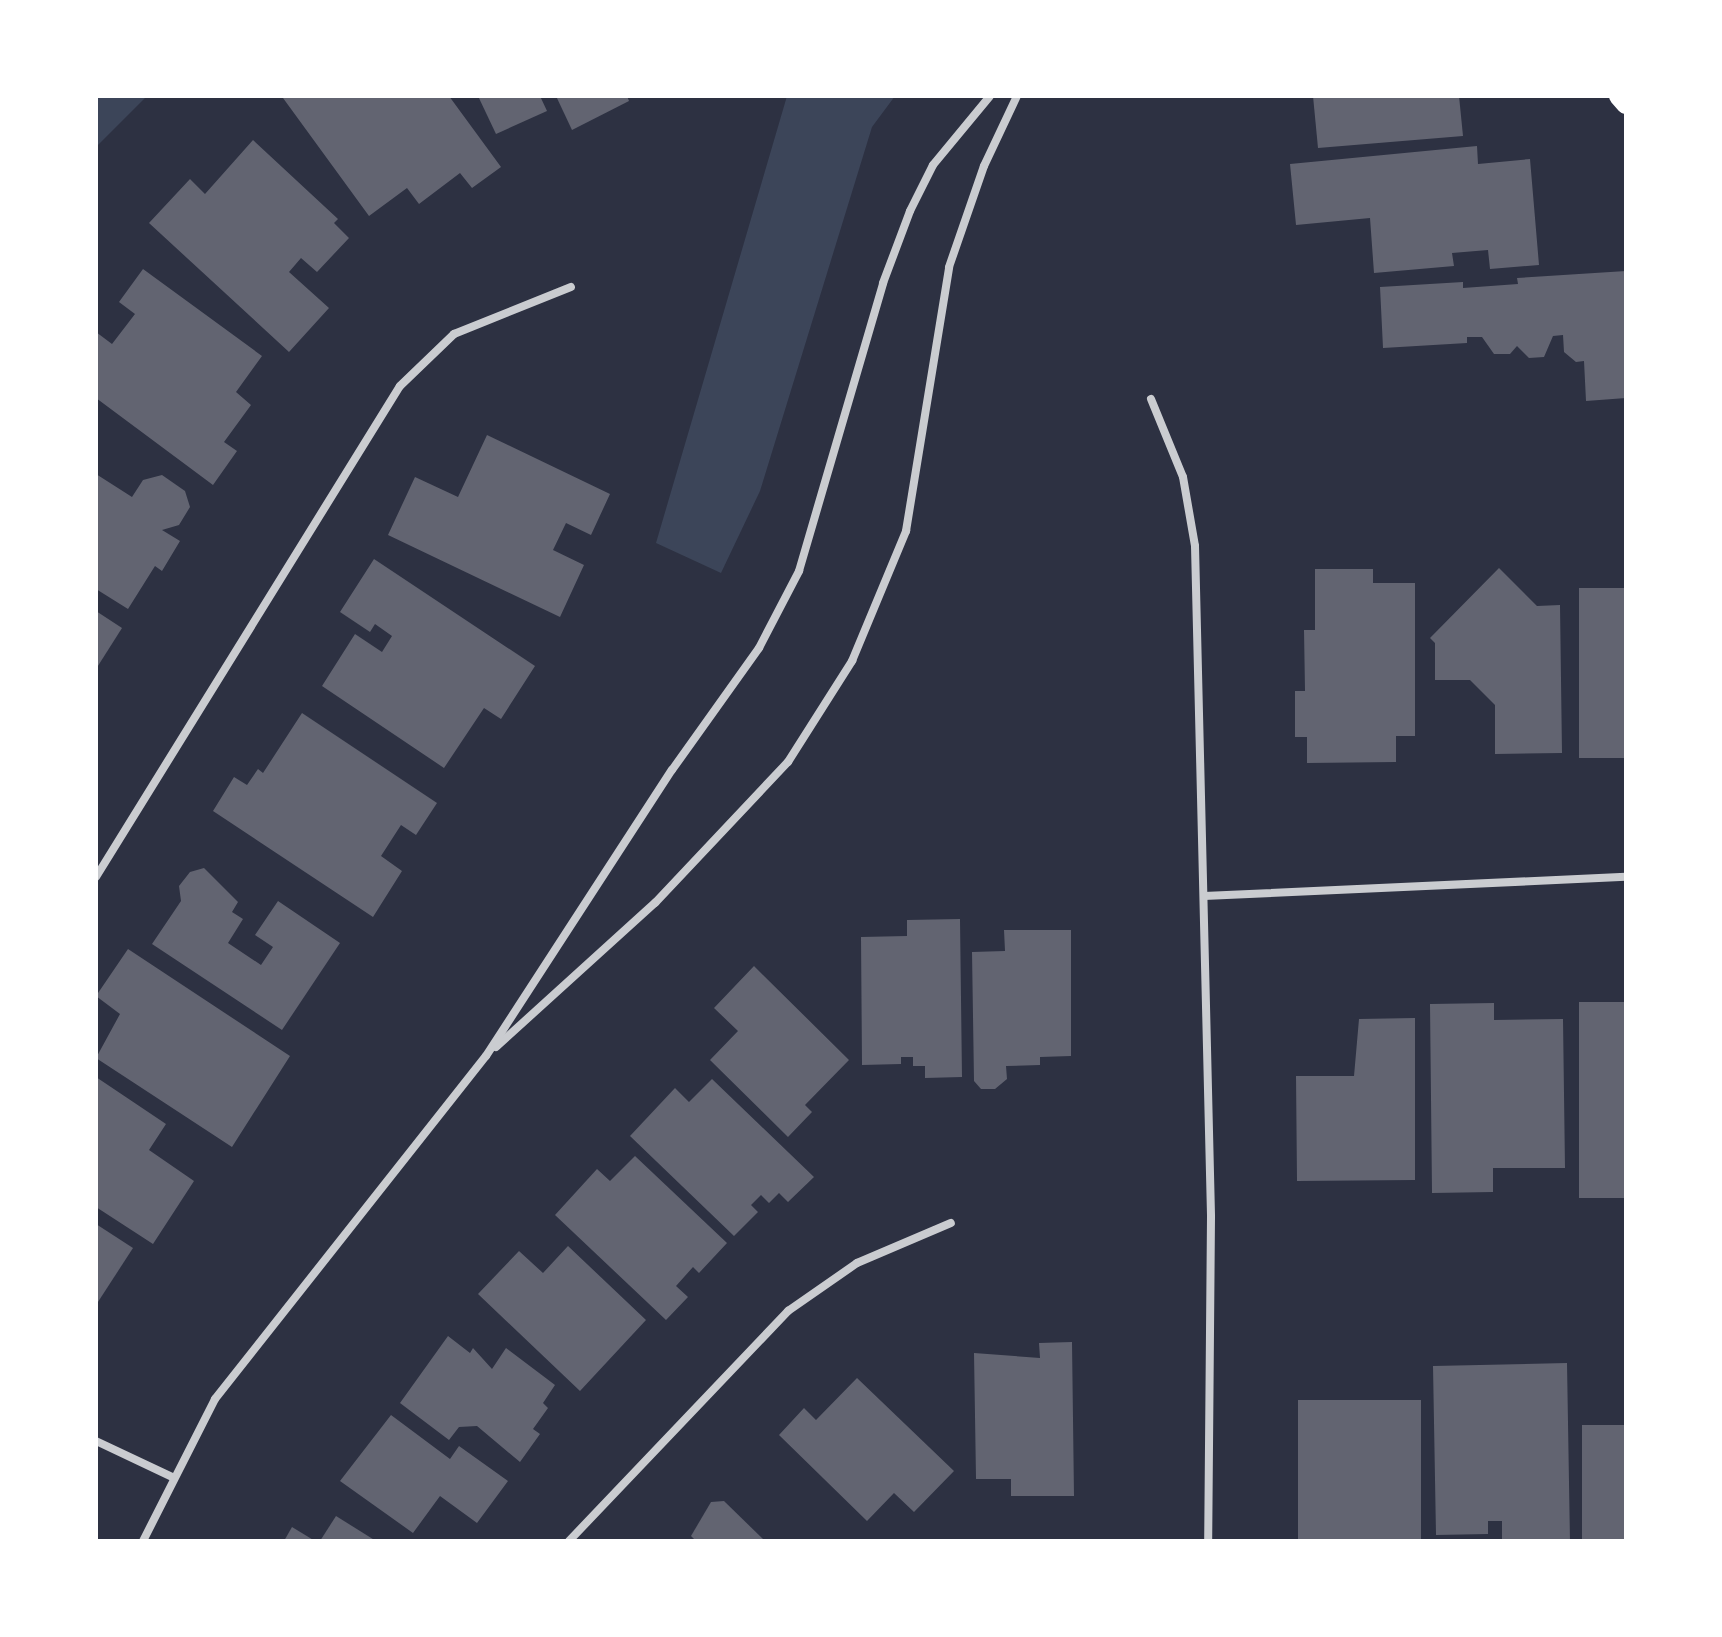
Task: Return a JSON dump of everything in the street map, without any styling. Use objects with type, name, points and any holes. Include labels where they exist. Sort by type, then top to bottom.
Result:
[{"type":"main road","points":[[1619,96],[1626,104]]},
{"type":"street","points":[[143,1541],[172,1477],[215,1399],[486,1056],[672,770],[759,648],[799,571],[883,283],[910,211],[933,165],[990,96]]},
{"type":"street","points":[[486,1056],[655,903],[788,762],[852,661],[906,531],[949,267],[984,166],[1017,96]]},
{"type":"street","points":[[96,877],[400,386],[454,334],[571,287]]},
{"type":"street","points":[[1151,399],[1183,477],[1195,546],[1211,1217],[1208,1541]]},
{"type":"street","points":[[1204,896],[1626,877]]},
{"type":"street","points":[[569,1541],[788,1311],[857,1263],[951,1223]]},
{"type":"street","points":[[96,1441],[172,1477]]},
{"type":"shaded area","points":[[96,96],[147,96],[96,147]]},
{"type":"shaded area","points":[[787,96],[895,96],[872,127],[760,491],[721,573],[656,543]]},
{"type":"building","points":[[449,96],[501,167],[472,188],[460,173],[419,204],[407,188],[369,216],[283,98]]},
{"type":"building","points":[[478,96],[540,96],[547,111],[496,134]]},
{"type":"building","points":[[556,96],[627,96],[629,101],[572,130]]},
{"type":"building","points":[[1313,96],[1459,96],[1463,136],[1318,148]]},
{"type":"building","points":[[253,140],[338,219],[334,223],[349,238],[317,272],[301,258],[289,272],[329,308],[289,352],[149,223],[190,179],[205,194]]},
{"type":"building","points":[[1477,146],[1478,164],[1530,159],[1539,265],[1490,269],[1488,250],[1452,253],[1454,266],[1374,273],[1370,218],[1296,225],[1290,164]]},
{"type":"building","points":[[143,269],[262,356],[236,392],[251,405],[224,442],[237,451],[213,485],[96,398],[96,332],[112,344],[135,314],[119,302]]},
{"type":"building","points":[[1626,271],[1626,398],[1586,401],[1584,361],[1576,362],[1564,352],[1563,335],[1553,336],[1544,357],[1529,358],[1517,346],[1510,354],[1494,354],[1482,337],[1467,337],[1467,343],[1383,348],[1380,287],[1463,282],[1463,288],[1518,284],[1517,278]]},
{"type":"building","points":[[487,435],[610,494],[591,535],[566,523],[553,550],[584,565],[560,617],[388,535],[415,477],[458,497]]},
{"type":"building","points":[[96,474],[132,497],[143,480],[162,475],[185,491],[190,507],[179,525],[162,530],[180,541],[162,571],[155,566],[128,609],[96,589]]},
{"type":"building","points":[[374,559],[535,666],[501,719],[484,708],[444,768],[322,686],[355,634],[382,652],[392,636],[375,624],[370,632],[340,612]]},
{"type":"building","points":[[1499,568],[1537,606],[1560,605],[1562,753],[1495,754],[1495,705],[1470,680],[1435,680],[1435,643],[1430,638]]},
{"type":"building","points":[[1315,569],[1373,569],[1373,583],[1415,583],[1415,736],[1396,736],[1396,762],[1307,763],[1307,737],[1295,737],[1295,691],[1305,691],[1304,630],[1315,630]]},
{"type":"building","points":[[1579,588],[1626,588],[1626,758],[1579,758]]},
{"type":"building","points":[[96,611],[122,628],[96,669]]},
{"type":"building","points":[[302,713],[437,803],[416,835],[401,825],[381,856],[402,871],[373,917],[213,811],[234,777],[247,785],[258,769],[263,773]]},
{"type":"building","points":[[204,868],[238,902],[232,912],[243,919],[228,943],[261,965],[273,947],[255,935],[278,901],[340,943],[282,1030],[152,944],[181,901],[179,886],[190,872]]},
{"type":"building","points":[[960,919],[962,1077],[925,1078],[925,1066],[913,1066],[913,1057],[901,1057],[901,1064],[862,1065],[861,937],[907,936],[907,920]]},
{"type":"building","points":[[1004,930],[1071,930],[1071,1056],[1040,1057],[1040,1065],[1006,1066],[1007,1079],[995,1089],[981,1089],[974,1081],[972,952],[1005,951]]},
{"type":"building","points":[[128,949],[290,1056],[232,1147],[96,1058],[120,1014],[96,996]]},
{"type":"building","points":[[754,966],[849,1060],[805,1105],[812,1112],[788,1137],[710,1060],[738,1031],[714,1008]]},
{"type":"building","points":[[1579,1002],[1626,1002],[1626,1198],[1579,1198]]},
{"type":"building","points":[[1494,1003],[1494,1020],[1563,1019],[1565,1168],[1493,1168],[1493,1192],[1432,1193],[1430,1004]]},
{"type":"building","points":[[1415,1018],[1415,1180],[1297,1181],[1296,1076],[1354,1076],[1359,1019]]},
{"type":"building","points":[[96,1077],[166,1124],[149,1150],[194,1181],[153,1244],[96,1207]]},
{"type":"building","points":[[712,1079],[814,1177],[788,1202],[779,1193],[769,1203],[761,1195],[751,1205],[758,1212],[734,1236],[630,1136],[675,1088],[689,1102]]},
{"type":"building","points":[[635,1156],[727,1243],[699,1273],[693,1267],[676,1286],[688,1297],[666,1320],[555,1215],[597,1169],[610,1181]]},
{"type":"building","points":[[96,1224],[133,1248],[96,1305]]},
{"type":"building","points":[[568,1246],[646,1320],[580,1391],[478,1294],[519,1251],[543,1273]]},
{"type":"building","points":[[448,1336],[470,1353],[473,1348],[492,1369],[506,1348],[555,1385],[543,1403],[548,1408],[533,1429],[540,1434],[520,1462],[477,1426],[459,1427],[449,1440],[400,1403]]},
{"type":"building","points":[[1072,1342],[1074,1496],[1011,1496],[1011,1479],[976,1479],[974,1353],[1040,1358],[1039,1343]]},
{"type":"building","points":[[1567,1363],[1570,1541],[1502,1541],[1502,1521],[1488,1521],[1488,1534],[1436,1535],[1433,1366]]},
{"type":"building","points":[[857,1378],[954,1471],[914,1512],[894,1493],[867,1521],[779,1435],[804,1408],[816,1420]]},
{"type":"building","points":[[1298,1400],[1421,1400],[1421,1541],[1298,1541]]},
{"type":"building","points":[[391,1415],[450,1459],[459,1446],[508,1481],[477,1523],[440,1496],[413,1533],[340,1481]]},
{"type":"building","points":[[1582,1425],[1626,1425],[1626,1541],[1582,1541]]},
{"type":"building","points":[[724,1501],[765,1541],[696,1541],[691,1536],[711,1502]]},
{"type":"building","points":[[336,1516],[376,1541],[320,1541]]},
{"type":"building","points":[[292,1527],[315,1541],[284,1541]]}]
